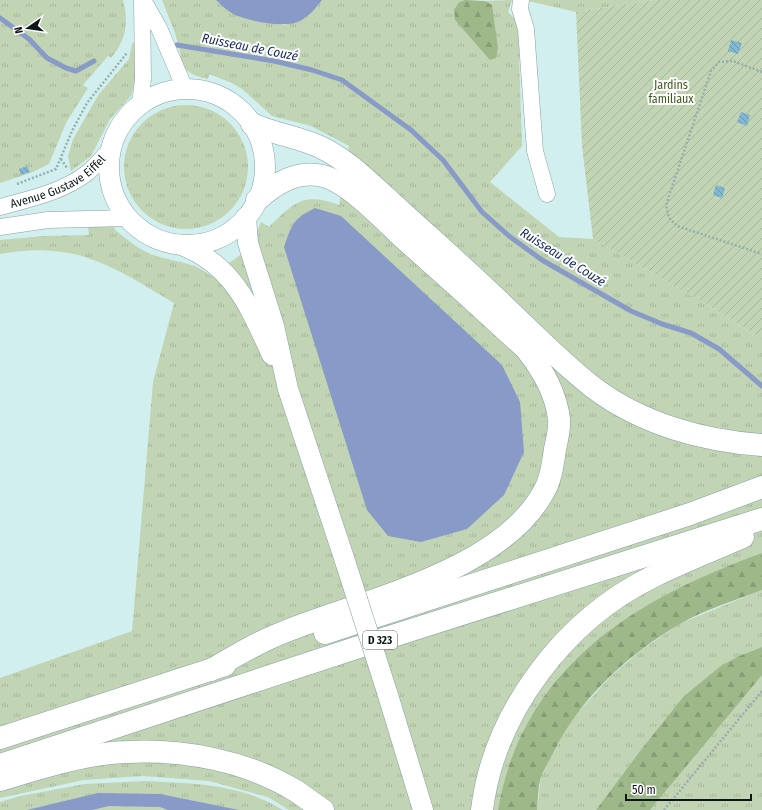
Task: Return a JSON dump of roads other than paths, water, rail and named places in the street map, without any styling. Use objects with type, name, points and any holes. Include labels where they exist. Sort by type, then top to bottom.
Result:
[{"type":"highway","points":[[252,124],[268,131],[297,137],[318,145],[352,167],[451,255],[566,365],[595,388],[623,405],[668,427],[706,438],[762,445]]},
{"type":"highway","points":[[211,670],[244,650],[283,632],[367,602],[461,565],[495,544],[526,517],[544,492],[553,464],[560,420],[548,382],[538,364],[526,349],[376,213],[341,184],[322,176],[300,175],[275,185],[252,209]]},
{"type":"highway","name":"D 323","points":[[0,738],[690,514],[762,487]]},
{"type":"highway","name":"D 323","points":[[0,764],[380,640],[762,519]]},
{"type":"highway","points":[[482,810],[492,766],[502,738],[518,706],[544,667],[574,633],[601,610],[653,576],[762,528]]},
{"type":"highway","points":[[0,780],[95,756],[126,752],[155,752],[216,759],[240,766],[272,778],[323,810]]},
{"type":"main road","points":[[185,89],[207,91],[226,99],[239,108],[252,124],[260,139],[265,159],[263,186],[252,209],[236,228],[212,240],[192,245],[169,243],[148,235],[128,218],[120,208],[109,173],[111,148],[120,127],[126,118],[140,105],[164,92],[185,89]]},
{"type":"main road","points":[[252,209],[248,243],[274,326],[288,389],[346,564],[423,810]]},
{"type":"main road","points":[[180,244],[207,257],[221,268],[235,283],[252,314],[288,389]]},
{"type":"street","points":[[140,105],[143,79],[142,0]]},
{"type":"street","points":[[142,0],[158,28],[185,89]]},
{"type":"street","points":[[521,0],[520,9],[526,29],[534,151],[547,194]]},
{"type":"street","name":"Avenue Gustave Eiffel","points":[[0,207],[42,194],[77,180],[92,169],[111,148]]},
{"type":"street","name":"Avenue Gustave Eiffel","points":[[0,227],[48,220],[128,218]]},
{"type":"water","points":[[216,0],[322,0],[312,12],[300,21],[275,24],[254,21],[236,15]]},
{"type":"water","points":[[315,208],[341,216],[502,365],[520,402],[524,452],[504,495],[467,529],[421,542],[388,536],[367,510],[284,247],[294,223]]},
{"type":"water","points":[[98,793],[160,794],[239,810],[168,810],[160,807],[109,806],[92,810],[27,810]]},
{"type":"waterway","name":"Ruisseau de Couzé","points":[[0,18],[29,39],[47,58],[66,68],[76,71],[94,61]]},
{"type":"waterway","name":"Ruisseau de Couzé","points":[[177,45],[274,61],[312,70],[342,80],[411,130],[443,160],[482,212],[509,236],[542,260],[631,311],[662,324],[691,333],[719,349],[762,386]]},
{"type":"park label","name":"Jardins familiaux","points":[[671,92]]}]
